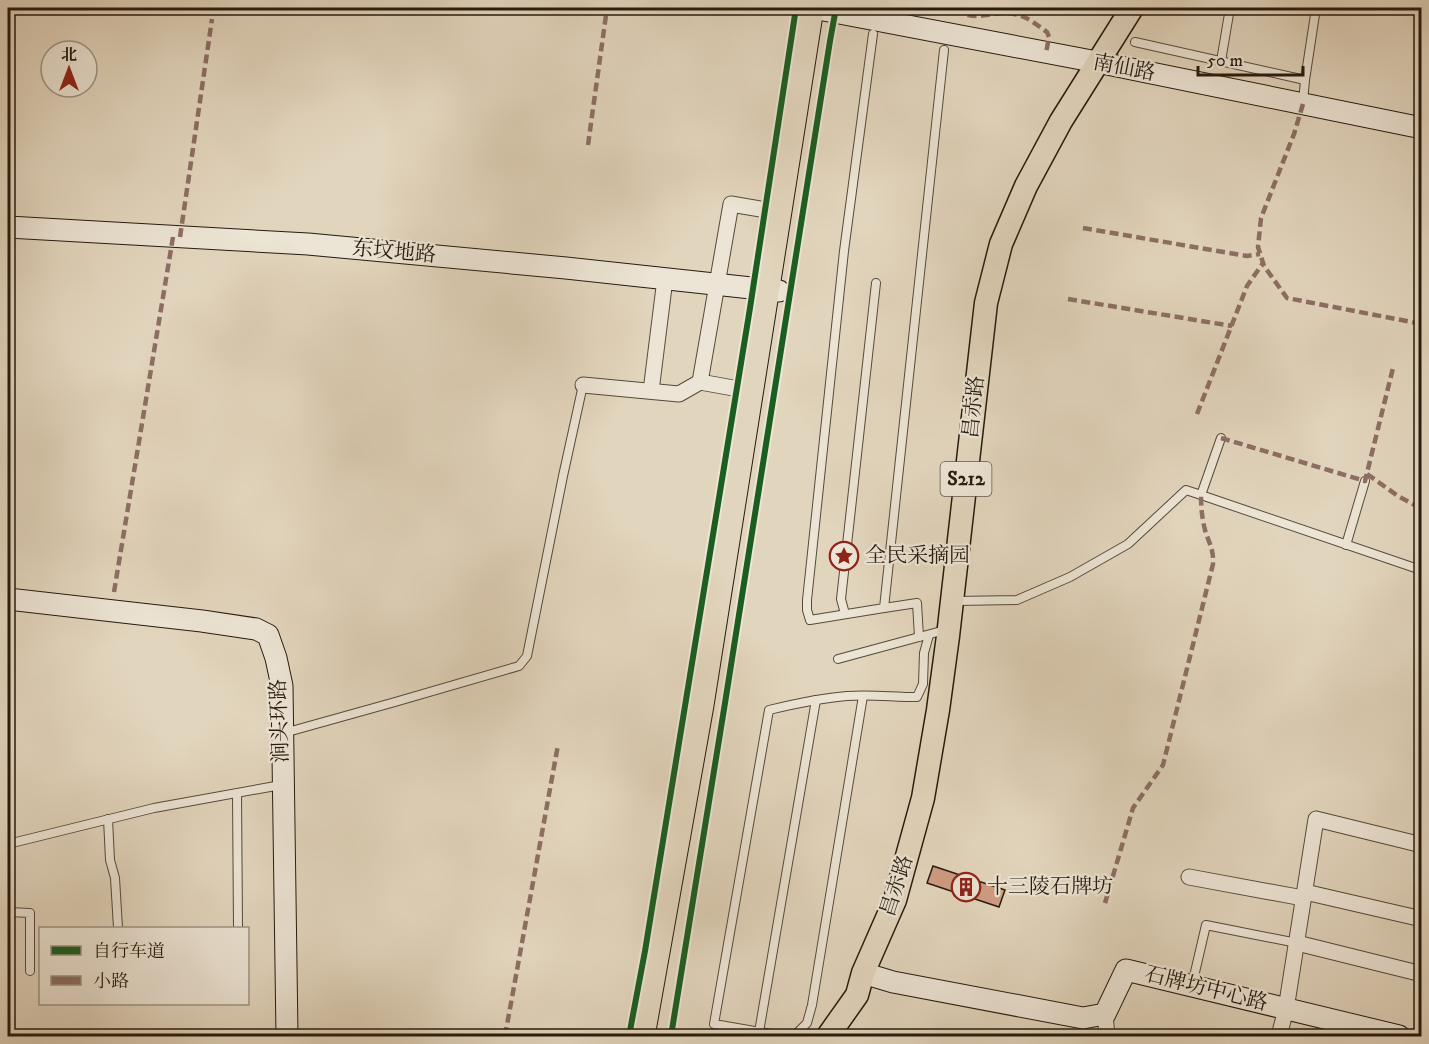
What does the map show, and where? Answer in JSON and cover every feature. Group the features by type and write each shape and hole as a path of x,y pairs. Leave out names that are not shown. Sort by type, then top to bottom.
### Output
{"highway":[{"path":"713,661 750,391 772,290 778,212 819,8"},
{"path":"658,1036 706,705 819,8"},
{"path":"641,1036 706,705"}],"main road":[{"name":"昌赤路","path":"828,1036 856,995 895,900 923,798 938,710 939,632 952,601 986,303 1001,244 1026,186 1061,121 1132,8"},
{"name":"昌赤路","path":"819,1036 849,990 863,974"}],"street":[{"name":"南仙路","path":"819,8 1422,128"},
{"path":"700,382 731,204 778,212"},
{"name":"东坟地路","path":"8,227 308,244 772,290"},
{"path":"651,392 665,279"},
{"path":"583,385 679,394 700,382 750,391"},
{"name":"涧头环路","path":"8,599 191,620 256,629 268,635 282,686 287,1036"},
{"path":"1279,1036 1286,1009 1316,819 1422,845"},
{"path":"1189,877 1304,895 1422,919"},
{"path":"1296,943 1422,974"},
{"name":"石牌坊中心路","path":"1105,1014 1126,970 1399,1036"},
{"path":"863,974 893,982 1083,1018 1105,1014 1107,1036"}],"lane":[{"path":"1221,61 1230,8"},
{"path":"1303,104 1317,8"},
{"path":"873,34 844,251 807,610 810,620 917,603 919,637"},
{"path":"1135,42 1305,80"},
{"path":"884,608 944,50"},
{"path":"845,614 842,599 876,284"},
{"path":"282,733 519,666 527,656 583,385"},
{"path":"1201,495 1221,438"},
{"path":"1346,545 1365,481"},
{"path":"952,601 1017,600 1070,577 1128,544 1186,490 1422,569"},
{"path":"838,659 939,632"},
{"path":"864,696 812,1005 807,1023 795,1035 784,1036 714,1024 769,710 847,696 864,696 917,697 923,684 924,653 939,632"},
{"path":"759,1032 816,700"},
{"path":"8,844 154,808 283,785"},
{"path":"237,793 238,927"},
{"path":"108,819 118,927"},
{"path":"8,912 30,913 30,971"},
{"path":"1191,986 1206,925 1296,943"}],"building":[{"name":"十三陵石牌坊","path":"933,866 1005,890 999,907 927,883"}],"marked path":[{"path":"588,145 607,8"},
{"path":"956,8 970,15 1006,13 1028,19 1047,32 1049,37 1046,53"},
{"path":"180,237 212,19"},
{"path":"1303,104 1294,134 1261,218 1258,247 1264,266 1287,298 1422,324"},
{"path":"1083,228 1247,256 1260,254"},
{"path":"114,592 173,237"},
{"path":"1197,414 1247,286 1263,263"},
{"path":"1068,299 1232,326"},
{"path":"1221,438 1365,481 1393,368"},
{"path":"1367,474 1398,496 1422,509"},
{"path":"1105,903 1133,808 1163,765 1213,564 1212,551 1203,521 1201,495"},
{"path":"505,1036 558,745"}],"cycle path":[{"path":"629,1036 645,951 750,308 796,8"},
{"path":"671,1036 836,8"}],"place":[{"name":"全民采摘园","path":"844,556"},
{"name":"十三陵石牌坊","path":"966,887"}]}
